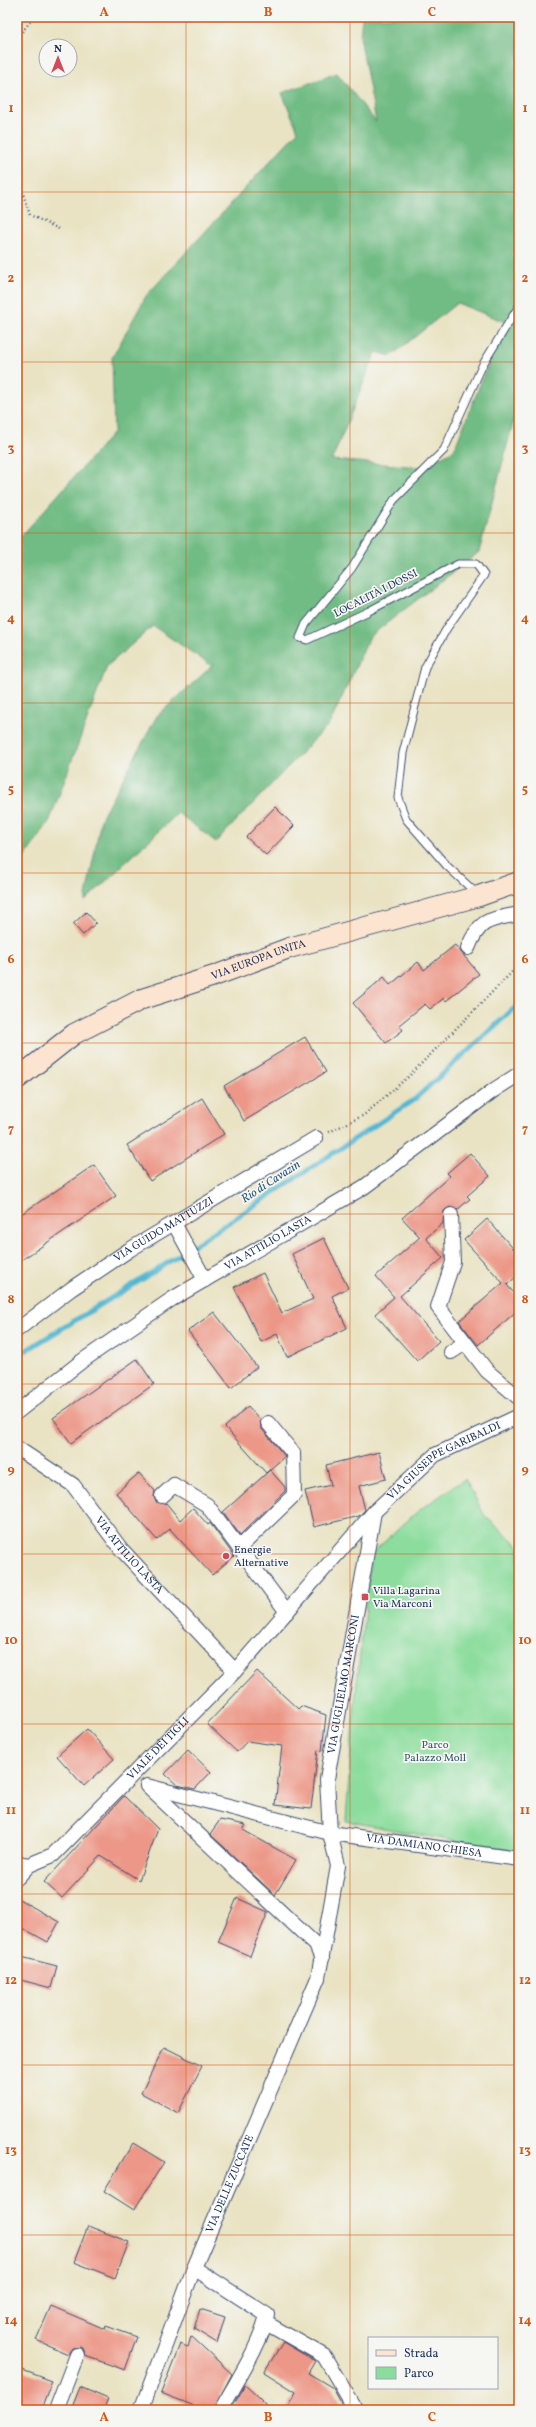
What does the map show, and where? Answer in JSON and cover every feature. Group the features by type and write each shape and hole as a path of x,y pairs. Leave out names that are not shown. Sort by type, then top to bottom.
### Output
{"main road":[{"name":"VIA EUROPA UNITA","path":"17,1080 74,1034 142,999 214,976 289,948 478,896 519,882"}],"street":[{"path":"468,948 475,930 491,919 519,914"},
{"name":"VIA ATTILIO LASTA","path":"17,1412 88,1356 172,1299 364,1187 494,1090 519,1074"},
{"name":"VIA GUIDO MATTUZZI","path":"17,1330 71,1289 129,1250 175,1225 316,1138"},
{"path":"451,1214 453,1262 438,1307 487,1371 519,1398"},
{"path":"175,1225 205,1280"},
{"path":"451,1352 465,1343"},
{"name":"VIA GIUSEPPE GARIBALDI","path":"374,1512 436,1455 519,1416"},
{"path":"240,1548 294,1495 293,1453 268,1423"},
{"name":"VIA ATTILIO LASTA","path":"17,1448 73,1486 121,1549 235,1671"},
{"path":"162,1496 174,1486 207,1505 288,1612"},
{"name":"VIALE DEI TIGLI","path":"23,1864 53,1855 134,1774 235,1671 374,1512"},
{"name":"VIA GUGLIELMO MARCONI","path":"322,1959 338,1866 330,1833 327,1779 374,1512"},
{"path":"134,1774 316,1945 322,1959"},
{"path":"147,1786 330,1833"},
{"name":"VIA DAMIANO CHIESA","path":"330,1833 519,1858"},
{"path":"17,1878 23,1864"},
{"name":"VIA DELLE ZUCCATE","path":"141,2410 194,2268 318,1978 322,1959"},
{"path":"194,2268 267,2314 266,2323 221,2410"},
{"path":"266,2323 324,2356 356,2410"},
{"path":"56,2410 77,2355"}],"lane":[{"name":"LOCALITÀ I DOSSI","path":"478,896 448,866 406,819 398,798 403,752 425,667 448,628 484,575 476,564 458,564 369,611 314,637 307,640 300,638 306,624 352,568 394,500 444,450 483,364 519,306"}],"path":[{"path":"17,38 34,17"},
{"path":"17,176 30,215 60,229"},
{"path":"316,1138 369,1111 408,1077 519,965"}],"green space":[{"path":"362,17 519,17 519,247 511,254 519,262 519,400 479,552 370,636 330,723 216,842 178,813 85,901 101,819 157,716 212,666 153,626 107,666 49,822 17,868 17,541 114,432 112,358 146,296 298,131 282,93 337,73 376,122 360,37","holes":["457,303 505,322 454,450 421,467 332,460 376,352 391,356"]},
{"name":"Parco Palazzo Moll","path":"465,1479 485,1516 519,1546 519,1853 346,1821 353,1719 371,1554 418,1511"}],"building":[{"path":"275,807 294,826 266,855 246,837"},
{"path":"86,912 96,923 83,935 73,924"},
{"path":"455,945 479,974 446,1001 444,998 430,1009 425,1004 399,1025 403,1030 386,1043 353,1003 384,977 390,985 418,962 424,970"},
{"path":"305,1037 326,1072 244,1121 224,1086"},
{"path":"202,1098 224,1134 150,1181 127,1145"},
{"path":"470,1153 490,1176 467,1196 470,1199 457,1210 450,1207 444,1211 443,1223 426,1238 443,1258 400,1296 439,1341 417,1361 375,1314 394,1297 376,1276 420,1237 402,1218 450,1176 447,1173"},
{"path":"94,1165 116,1196 17,1263 17,1217"},
{"path":"487,1219 519,1255 519,1274 507,1285 519,1299 519,1309 478,1345 459,1321 503,1283 464,1240"},
{"path":"324,1238 348,1288 332,1296 347,1328 287,1357 277,1334 261,1342 234,1287 263,1273 282,1313 313,1299 292,1254"},
{"path":"214,1312 257,1367 231,1388 188,1331"},
{"path":"137,1359 154,1384 71,1443 53,1418"},
{"path":"248,1406 260,1420 261,1428 285,1456 266,1473 225,1427"},
{"path":"379,1452 386,1479 359,1486 365,1510 359,1516 314,1527 305,1491 331,1485 326,1465"},
{"path":"270,1470 285,1487 285,1491 240,1535 223,1512"},
{"path":"139,1473 155,1491 154,1497 156,1502 166,1503 180,1520 193,1508 208,1525 210,1523 234,1556 212,1575 170,1529 157,1540 116,1493"},
{"path":"257,1671 298,1709 301,1706 326,1715 322,1751 318,1750 311,1809 275,1805 282,1746 247,1741 237,1752 207,1724"},
{"path":"87,1729 114,1759 84,1786 57,1756"},
{"path":"188,1750 211,1772 195,1789 177,1785 165,1774"},
{"path":"124,1796 158,1829 139,1880 101,1856 62,1898 44,1882"},
{"path":"220,1820 246,1825 243,1830 296,1860 275,1895 210,1834"},
{"path":"17,1898 59,1922 48,1942 17,1925"},
{"path":"237,1898 268,1912 250,1956 218,1942"},
{"path":"17,1956 57,1966 51,1988 17,1979"},
{"path":"164,2047 202,2066 178,2113 141,2093"},
{"path":"133,2143 164,2162 134,2210 104,2191"},
{"path":"88,2226 129,2242 115,2278 74,2262"},
{"path":"51,2306 105,2329 106,2326 137,2337 125,2370 85,2356 84,2350 80,2347 72,2348 68,2354 36,2340"},
{"path":"200,2309 225,2317 217,2343 194,2329"},
{"path":"191,2336 232,2374 213,2410 205,2410 161,2393 180,2344 188,2347"},
{"path":"283,2342 315,2361 308,2373 333,2388 345,2410 285,2410 296,2392 264,2372"},
{"path":"17,2368 52,2381 41,2410 17,2402"},
{"path":"245,2385 258,2397 271,2410 231,2410"},
{"path":"80,2387 108,2399 104,2410 71,2410"}],"waterway":[{"name":"Rio di Cavazin","path":"17,1356 149,1275 415,1099 519,1004"}],"place":[{"name":"Energie Alternative","path":"226,1556"},
{"name":"Villa Lagarina Via Marconi","path":"365,1597"}]}
